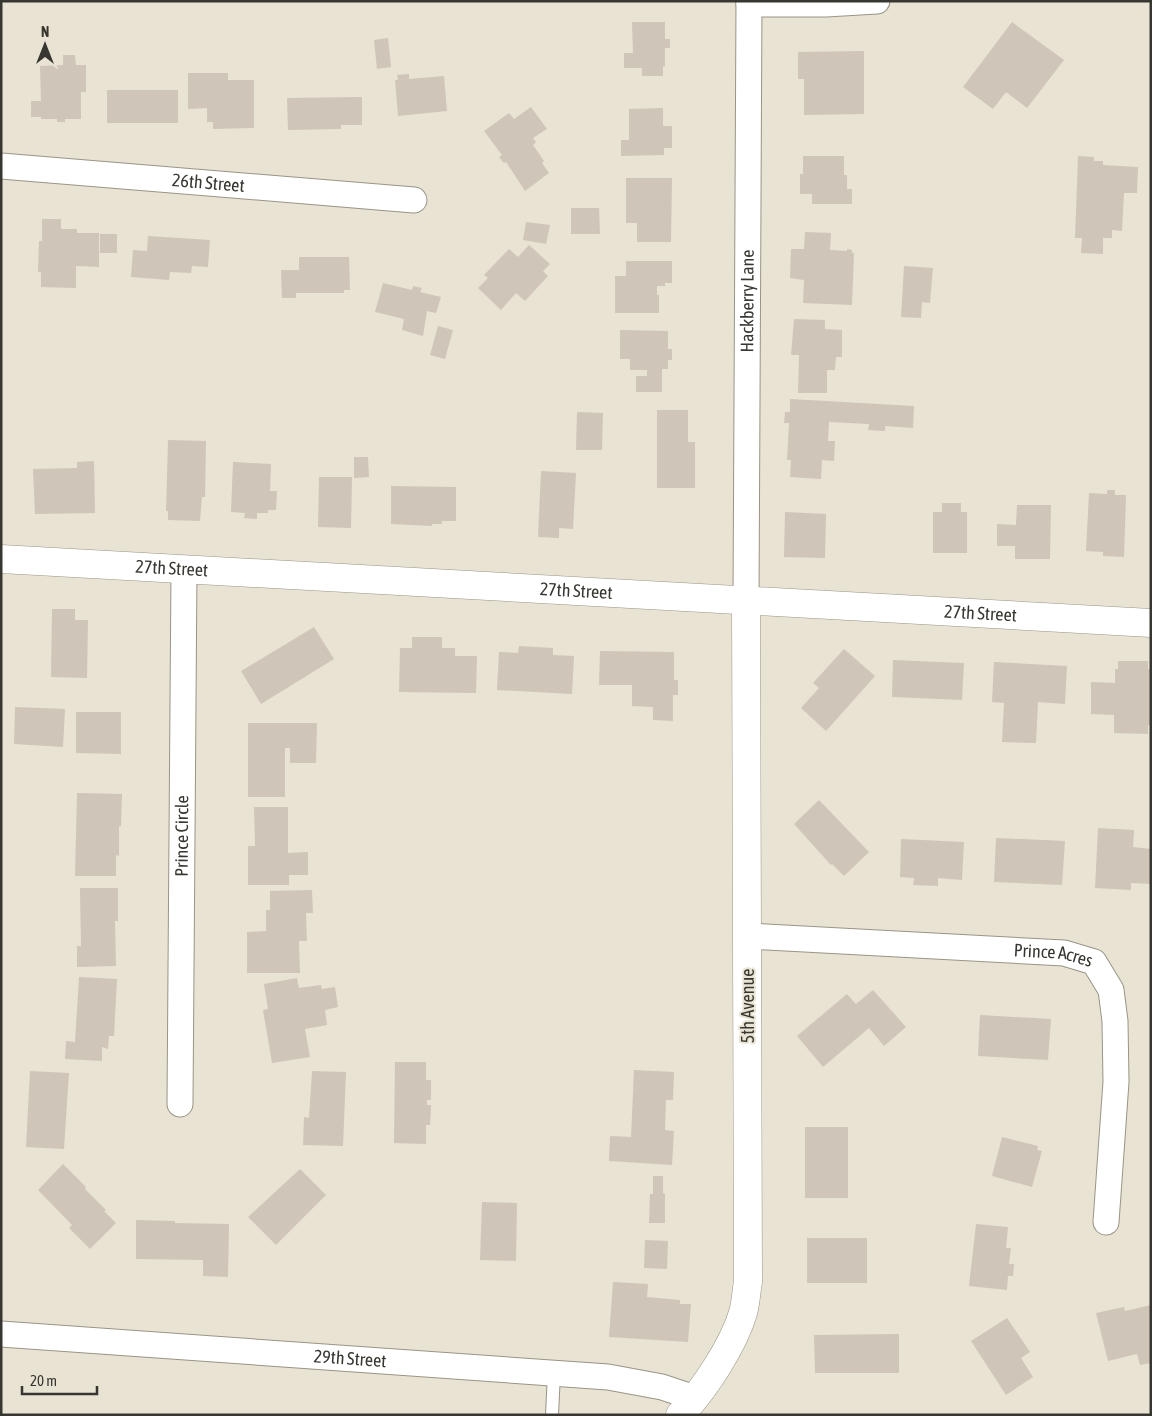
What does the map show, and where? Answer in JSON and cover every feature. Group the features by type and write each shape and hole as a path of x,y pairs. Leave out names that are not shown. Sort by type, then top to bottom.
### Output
{"street":[{"path":"749,3 826,4 877,1"},
{"name":"Hackberry Lane","path":"746,600 749,3"},
{"name":"26th Street","path":"1,166 414,200"},
{"name":"27th Street","path":"1,559 1151,623"},
{"name":"Prince Circle","path":"180,1104 184,569"},
{"name":"5th Avenue","path":"688,1406 729,1346 743,1312 748,1282 746,600"},
{"name":"Prince Acres","path":"748,936 1064,953 1094,962 1112,990 1115,1021 1116,1082 1106,1222"},
{"name":"29th Street","path":"1,1334 608,1377 662,1388 688,1406"}],"lane":[{"path":"552,1415 554,1374"}],"building":[{"path":"632,22 665,22 665,39 670,39 670,48 665,48 663,76 642,76 642,68 624,68 624,53 633,53"},
{"path":"1012,22 1064,60 1027,108 1006,92 993,109 963,87"},
{"path":"388,38 391,67 377,69 374,40"},
{"path":"864,51 864,114 804,115 804,79 798,79 798,52"},
{"path":"63,55 75,55 76,65 86,65 86,92 81,92 81,119 65,119 65,122 57,122 57,119 31,117 31,101 41,101 40,66 63,65"},
{"path":"188,73 228,73 228,80 254,80 254,128 213,129 213,122 207,122 207,108 188,109"},
{"path":"409,74 409,79 444,76 447,111 398,116 395,80 398,80 397,75"},
{"path":"107,90 178,90 178,123 107,123"},
{"path":"362,97 362,125 341,125 341,129 288,130 287,98"},
{"path":"531,107 547,129 533,138 536,142 533,145 544,161 542,163 549,173 525,191 506,162 504,163 499,157 502,155 484,131 509,113 514,119"},
{"path":"663,108 663,126 672,126 672,148 664,148 664,155 621,156 621,140 629,140 629,109"},
{"path":"803,156 844,156 844,175 847,175 847,189 852,189 852,204 812,204 812,194 800,194 800,174 803,174"},
{"path":"1078,156 1094,157 1094,161 1103,161 1103,165 1138,167 1137,193 1124,193 1122,231 1112,230 1112,238 1103,238 1103,254 1081,253 1082,238 1075,238"},
{"path":"626,178 672,178 671,242 637,242 637,223 626,223"},
{"path":"571,208 599,208 600,234 571,234"},
{"path":"42,219 61,219 61,229 77,229 77,233 99,233 99,267 76,266 76,288 41,287 41,272 38,272 39,241 42,241"},
{"path":"526,222 550,225 546,244 523,240"},
{"path":"805,232 831,233 830,250 847,251 847,249 852,250 852,253 854,253 852,305 803,303 804,280 790,278 791,249 804,249"},
{"path":"100,234 117,234 117,253 100,253"},
{"path":"148,236 210,240 208,267 192,266 191,273 170,272 169,280 131,277 133,250 147,251"},
{"path":"529,245 550,264 543,271 548,276 525,301 516,293 501,310 478,288 488,278 484,275 509,249 518,257"},
{"path":"299,257 349,257 350,290 344,290 344,293 296,293 296,298 282,298 281,270 299,270"},
{"path":"626,261 672,261 672,283 665,283 665,286 657,286 659,313 615,313 615,276 626,276"},
{"path":"904,266 933,268 930,303 922,302 921,318 901,317"},
{"path":"383,283 412,290 413,286 422,288 420,292 441,297 436,313 427,311 423,336 402,330 404,319 375,312"},
{"path":"794,319 825,320 825,329 842,330 842,357 836,357 835,370 827,370 827,393 798,393 799,355 791,355"},
{"path":"438,326 453,330 445,359 430,355"},
{"path":"620,330 668,331 668,349 672,349 672,360 668,360 668,369 662,369 662,392 636,392 636,376 647,376 647,370 630,370 630,359 620,359"},
{"path":"790,399 914,406 913,428 885,426 885,431 868,430 869,424 829,422 828,441 835,441 834,461 822,460 821,479 790,477 791,460 787,460 789,423 784,423 785,412 790,412"},
{"path":"657,410 688,410 688,442 695,442 695,488 657,488"},
{"path":"577,412 603,413 602,450 576,450"},
{"path":"168,440 206,441 205,497 202,497 200,521 168,520 168,511 166,511"},
{"path":"354,457 368,457 369,477 354,478"},
{"path":"94,461 95,513 35,514 33,469 77,468 77,462"},
{"path":"233,462 271,464 270,491 277,491 276,510 268,510 268,513 257,513 257,519 244,518 245,513 231,512"},
{"path":"541,471 576,473 573,529 559,528 559,538 538,537"},
{"path":"319,477 352,477 351,528 318,527"},
{"path":"391,486 456,487 456,521 442,521 442,524 432,524 432,526 391,524"},
{"path":"1107,490 1115,490 1115,495 1126,495 1124,557 1103,556 1103,552 1086,551 1089,493 1107,494"},
{"path":"942,503 961,503 961,512 967,512 967,553 933,553 933,512 942,512"},
{"path":"1017,505 1051,505 1050,559 1015,559 1015,546 997,546 997,524 1016,525"},
{"path":"785,512 826,514 825,558 784,557"},
{"path":"52,609 75,609 75,620 88,620 87,678 51,677"},
{"path":"314,627 334,659 261,704 241,671"},
{"path":"412,637 442,637 442,648 455,648 455,656 477,656 476,693 399,692 400,648 412,648"},
{"path":"519,646 553,648 553,655 574,656 572,694 497,690 499,652 518,653"},
{"path":"844,649 875,676 826,731 801,708 819,688 813,683"},
{"path":"600,651 674,652 674,680 678,680 678,695 673,695 673,721 653,720 653,707 632,706 632,685 599,685"},
{"path":"893,660 964,663 962,700 892,697"},
{"path":"1118,661 1148,661 1148,669 1150,669 1150,725 1148,725 1148,734 1114,733 1114,715 1091,714 1091,682 1115,683 1115,669 1118,669"},
{"path":"994,662 1067,666 1065,704 1038,702 1036,743 1002,742 1004,703 992,702"},
{"path":"15,707 65,709 63,747 14,744"},
{"path":"76,712 121,712 121,754 76,753"},
{"path":"248,723 317,723 316,763 290,763 290,748 285,748 285,797 248,797"},
{"path":"77,793 122,794 119,856 116,855 116,876 75,876"},
{"path":"819,800 869,852 844,876 831,865 794,824"},
{"path":"254,807 288,807 288,853 308,852 308,875 289,875 289,885 248,885 248,846 255,846"},
{"path":"1098,828 1134,830 1133,847 1151,849 1151,884 1131,883 1131,890 1095,888"},
{"path":"996,838 1065,841 1062,885 994,882"},
{"path":"901,839 964,842 962,880 938,878 938,886 913,885 914,878 900,877"},
{"path":"80,888 118,888 118,921 115,921 116,966 77,967 77,946 81,946"},
{"path":"312,890 313,913 306,913 307,941 299,941 300,973 247,973 247,932 266,931 266,910 270,910 270,891"},
{"path":"79,977 117,979 114,1036 109,1036 108,1049 102,1047 102,1061 65,1059 66,1041 75,1042"},
{"path":"297,978 299,988 321,985 322,989 335,987 338,1007 325,1010 327,1025 305,1029 310,1057 272,1063 263,1010 268,1009 264,984"},
{"path":"873,990 906,1027 884,1046 869,1028 823,1067 797,1036 847,994 856,1004"},
{"path":"980,1015 1051,1019 1048,1060 978,1056"},
{"path":"395,1062 426,1062 426,1080 431,1080 431,1100 427,1100 427,1105 431,1105 430,1125 426,1125 426,1144 394,1143"},
{"path":"634,1070 674,1072 673,1100 666,1100 665,1130 674,1131 672,1165 609,1161 610,1136 631,1137"},
{"path":"30,1071 69,1073 64,1149 26,1147"},
{"path":"312,1071 346,1072 343,1146 303,1145 304,1117 309,1118"},
{"path":"805,1127 848,1127 848,1198 805,1198"},
{"path":"1002,1137 1038,1146 1037,1150 1042,1151 1032,1187 992,1176"},
{"path":"63,1164 86,1187 85,1189 116,1223 90,1249 69,1228 72,1225 38,1190"},
{"path":"300,1169 326,1195 276,1245 248,1217"},
{"path":"653,1176 663,1176 665,1223 649,1223 650,1194 653,1194"},
{"path":"482,1202 517,1203 516,1261 480,1260"},
{"path":"136,1220 229,1224 228,1277 203,1276 203,1260 136,1259"},
{"path":"976,1224 1008,1227 1006,1248 1011,1248 1009,1264 1014,1264 1013,1276 1008,1276 1007,1290 969,1286"},
{"path":"807,1238 867,1238 867,1283 807,1283"},
{"path":"645,1240 668,1241 667,1269 644,1268"},
{"path":"613,1282 648,1284 647,1297 680,1300 680,1304 691,1304 688,1342 609,1337"},
{"path":"1151,1305 1151,1363 1140,1365 1137,1354 1108,1361 1096,1313 1124,1307 1125,1311"},
{"path":"1007,1318 1030,1352 1021,1358 1033,1377 1006,1395 971,1341"},
{"path":"899,1334 899,1373 815,1373 814,1335"}]}
